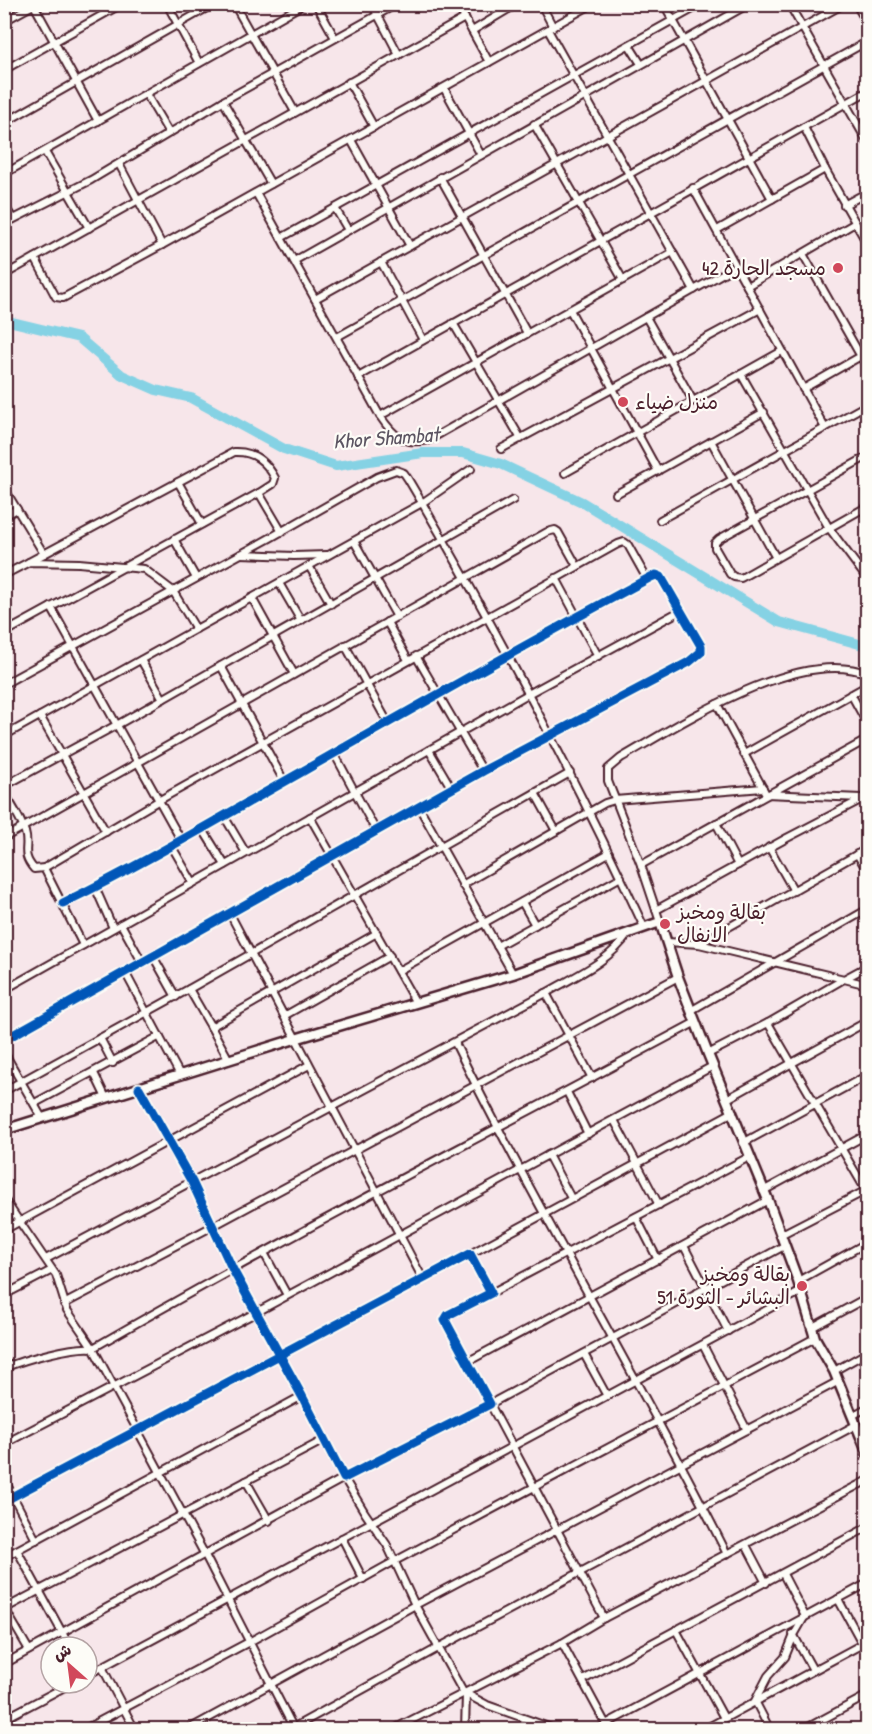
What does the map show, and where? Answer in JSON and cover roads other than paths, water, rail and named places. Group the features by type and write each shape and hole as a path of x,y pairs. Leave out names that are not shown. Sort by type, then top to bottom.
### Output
{"street":[{"path":"4,70 122,4"},
{"path":"167,4 199,63"},
{"path":"4,123 214,4"},
{"path":"234,4 295,112"},
{"path":"4,174 304,4"},
{"path":"316,4 335,38"},
{"path":"372,4 399,55"},
{"path":"4,224 118,164 223,101 397,4"},
{"path":"457,4 489,62"},
{"path":"472,31 518,4"},
{"path":"541,4 585,96 694,290"},
{"path":"35,258 59,299 162,245 593,4"},
{"path":"664,4 772,199"},
{"path":"281,238 702,4"},
{"path":"294,261 749,4"},
{"path":"789,4 867,141"},
{"path":"315,299 844,4"},
{"path":"856,4 867,25"},
{"path":"4,21 34,5 98,121"},
{"path":"4,275 465,18"},
{"path":"337,337 867,41"},
{"path":"629,45 640,64"},
{"path":"349,82 374,127"},
{"path":"444,88 481,155"},
{"path":"358,377 867,91"},
{"path":"146,94 169,133"},
{"path":"223,101 244,141 271,184"},
{"path":"534,124 623,280"},
{"path":"804,127 867,245"},
{"path":"351,140 410,246"},
{"path":"45,152 89,228"},
{"path":"118,164 162,245"},
{"path":"717,230 825,169"},
{"path":"440,177 527,333"},
{"path":"693,188 825,428"},
{"path":"844,205 867,192"},
{"path":"256,193 380,416 396,436 415,442 429,440 736,266"},
{"path":"4,205 13,219"},
{"path":"335,208 348,230"},
{"path":"747,286 855,224"},
{"path":"380,416 673,252"},
{"path":"803,254 867,369"},
{"path":"381,262 423,340"},
{"path":"501,449 760,309"},
{"path":"570,310 658,471"},
{"path":"646,317 693,401"},
{"path":"453,323 521,439"},
{"path":"565,473 782,351"},
{"path":"803,389 867,352"},
{"path":"741,374 829,528 867,580"},
{"path":"660,520 867,404"},
{"path":"616,494 764,412"},
{"path":"711,441 776,558"},
{"path":"4,575 224,456 243,452 255,455 262,460 275,478 273,484 259,493 4,633"},
{"path":"867,456 719,539 715,543 715,548 730,574 737,578 867,506"},
{"path":"4,736 422,503 471,469"},
{"path":"4,684 387,472 396,470 404,473 465,578 550,735 590,812 644,927"},
{"path":"178,482 202,524"},
{"path":"4,488 44,554"},
{"path":"259,493 282,532"},
{"path":"4,786 513,501"},
{"path":"4,516 17,509"},
{"path":"4,838 551,530 558,532 577,566"},
{"path":"174,539 196,578"},
{"path":"354,541 397,616"},
{"path":"4,792 23,826 26,839 25,851 29,862 34,869 45,868 158,801 408,660 624,542 628,544 647,579"},
{"path":"240,554 294,556 330,554"},
{"path":"29,562 144,568 173,591 196,629"},
{"path":"309,566 331,604"},
{"path":"4,1040 483,771 696,658 701,652 701,646 660,577 656,575 507,655 224,816 63,903"},
{"path":"556,578 598,656"},
{"path":"279,583 301,621"},
{"path":"252,598 294,674"},
{"path":"51,607 181,840"},
{"path":"4,990 528,694 680,611"},
{"path":"387,622 408,660"},
{"path":"345,645 388,723"},
{"path":"416,656 483,771"},
{"path":"141,660 163,699"},
{"path":"221,666 284,782"},
{"path":"867,674 838,668 805,670 765,683 717,704 614,763 608,769 607,776 641,865 678,976 798,1281 815,1338 834,1371 867,1454"},
{"path":"744,754 867,685"},
{"path":"850,694 867,725"},
{"path":"717,704 766,794"},
{"path":"40,716 106,832"},
{"path":"641,865 867,740"},
{"path":"429,750 452,789"},
{"path":"334,753 376,831"},
{"path":"4,1091 189,990 570,773"},
{"path":"462,885 605,803 615,800 763,788"},
{"path":"535,793 556,831"},
{"path":"766,794 866,798"},
{"path":"656,909 866,798"},
{"path":"419,807 513,974"},
{"path":"224,816 246,853"},
{"path":"309,817 416,1003"},
{"path":"716,823 738,865"},
{"path":"202,828 225,865"},
{"path":"171,845 193,883"},
{"path":"770,847 794,891"},
{"path":"699,944 867,848"},
{"path":"398,971 609,853"},
{"path":"857,854 867,872"},
{"path":"45,868 83,945"},
{"path":"497,946 621,877"},
{"path":"95,887 113,928"},
{"path":"522,902 535,925"},
{"path":"692,1010 867,909"},
{"path":"229,912 423,1279"},
{"path":"4,1130 513,974 660,922"},
{"path":"121,924 142,962"},
{"path":"211,1027 377,933"},
{"path":"46,1259 546,993 606,958 629,933"},
{"path":"667,942 699,944 867,985"},
{"path":"153,956 176,997"},
{"path":"284,1016 390,956"},
{"path":"708,1054 768,1023 867,966"},
{"path":"125,972 180,1075"},
{"path":"64,1304 570,1036 678,976"},
{"path":"189,990 229,1060"},
{"path":"546,993 592,1078"},
{"path":"727,1099 867,1021"},
{"path":"4,1368 44,1355 81,1347 93,1348 264,1252 696,1022"},
{"path":"768,1023 867,1191 780,1235"},
{"path":"34,1103 160,1036"},
{"path":"100,1038 113,1062"},
{"path":"455,1043 611,1338 659,1421 727,1554"},
{"path":"4,1052 42,1118"},
{"path":"4,1230 309,1065"},
{"path":"4,1444 257,1312 713,1066"},
{"path":"94,1073 106,1098"},
{"path":"743,1143 867,1076"},
{"path":"139,1088 192,1182 233,1270 344,1478 395,1561 415,1605 464,1693 465,1730"},
{"path":"567,1092 588,1134"},
{"path":"4,1502 733,1112"},
{"path":"614,1120 659,1204"},
{"path":"467,1362 684,1246 867,1134"},
{"path":"548,1155 571,1198"},
{"path":"604,1618 445,1320 448,1315 749,1157"},
{"path":"4,1199 46,1259 58,1281 64,1304 93,1348 205,1555 272,1684 292,1729 438,1648 856,1425"},
{"path":"636,1217 658,1260"},
{"path":"798,1281 867,1242"},
{"path":"684,1246 728,1331"},
{"path":"4,1664 344,1478 490,1404 784,1246"},
{"path":"264,1252 287,1295"},
{"path":"470,1254 491,1293"},
{"path":"4,1295 52,1270"},
{"path":"99,1669 800,1292"},
{"path":"812,1328 867,1297"},
{"path":"83,1730 815,1338"},
{"path":"703,1345 747,1430"},
{"path":"834,1371 867,1352"},
{"path":"584,1354 607,1396"},
{"path":"187,1730 415,1605 557,1532 837,1382"},
{"path":"4,1557 302,1396"},
{"path":"852,1416 867,1407"},
{"path":"29,1650 5,1609 324,1440"},
{"path":"4,1479 36,1540"},
{"path":"392,1730 562,1643 604,1618 867,1480"},
{"path":"246,1481 269,1521"},
{"path":"583,1680 867,1527"},
{"path":"342,1538 363,1579"},
{"path":"746,1545 766,1583"},
{"path":"18,1550 62,1633"},
{"path":"783,1574 805,1616"},
{"path":"562,1643 608,1727 699,1673 867,1583"},
{"path":"838,1599 865,1642 867,1654"},
{"path":"755,1701 768,1676 785,1657 805,1616"},
{"path":"789,1625 813,1670"},
{"path":"676,1630 724,1718"},
{"path":"703,1730 865,1642"},
{"path":"102,1667 135,1730"},
{"path":"464,1693 488,1705 557,1730"},
{"path":"5,1716 48,1695"},
{"path":"803,1730 867,1695"},
{"path":"755,1701 770,1730"}],"waterway":[{"name":"Khor Shambat","path":"4,320 79,338 122,375 156,390 191,398 284,449 336,466 423,453 463,453 501,464 582,502 779,622 868,645"}],"place":[{"name":"مسجد الحارة 42","path":"838,268"},
{"name":"منزل ضياء","path":"623,402"},
{"name":"بقالة ومخبز الانفال","path":"665,924"},
{"name":"بقالة ومخبز البشائر - الثورة 51","path":"802,1286"}]}
